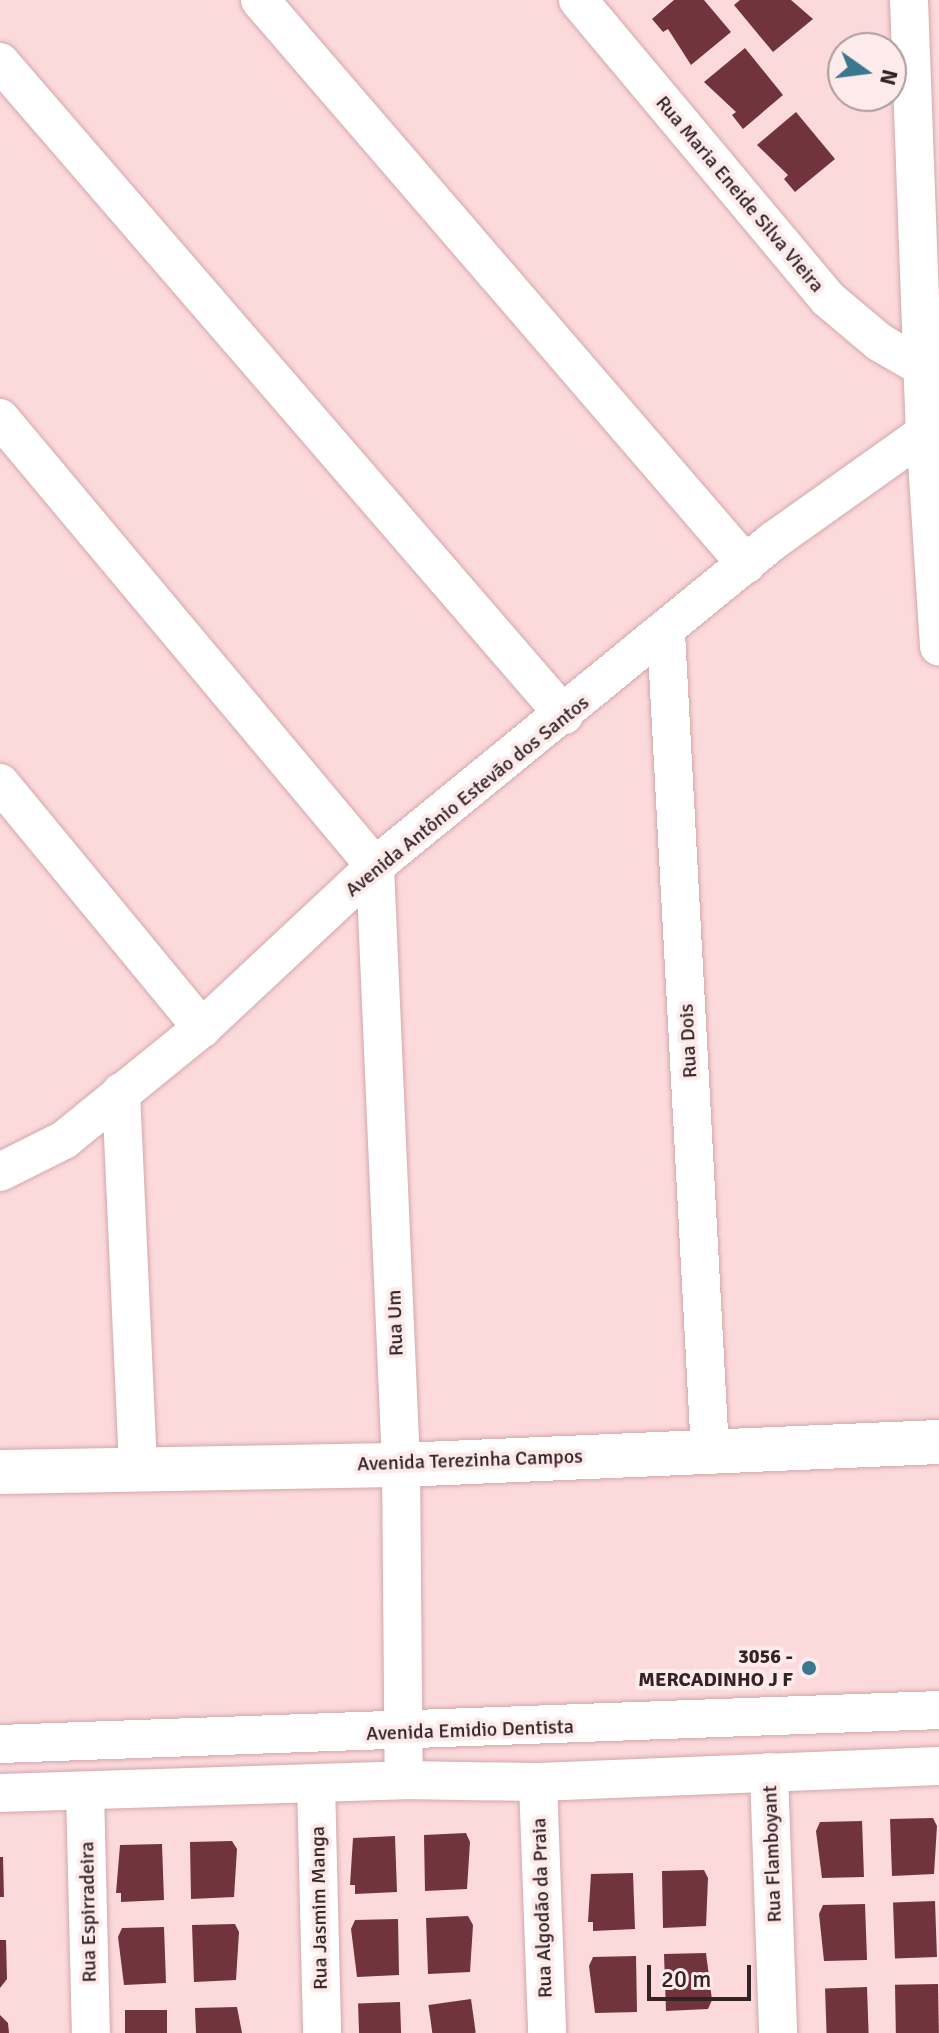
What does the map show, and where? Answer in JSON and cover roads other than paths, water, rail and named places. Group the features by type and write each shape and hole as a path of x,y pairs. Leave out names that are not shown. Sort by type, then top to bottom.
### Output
{"street":[{"path":"260,0 746,564"},
{"name":"Rua Maria Eneide Silva Vieira","path":"578,0 828,299 879,342 922,367"},
{"path":"909,0 922,367 932,426 939,647"},
{"path":"0,62 564,715"},
{"path":"0,418 375,866"},
{"name":"Avenida Antônio Estevão dos Santos","path":"0,1172 64,1140 202,1028 375,866 666,633 746,564 932,426"},
{"name":"Rua Dois","path":"666,633 710,1450"},
{"path":"0,783 202,1028"},
{"name":"Rua Um","path":"375,866 401,1465 404,1780"},
{"path":"121,1092 138,1467"},
{"name":"Avenida Terezinha Campos","path":"0,1472 138,1467 401,1465 939,1442"},
{"name":"Avenida Emidio Dentista","path":"0,1744 405,1732 939,1710"},
{"path":"0,1793 404,1780 538,1782 939,1766"},
{"name":"Rua Flamboyant","path":"769,1772 778,2033"},
{"name":"Rua Algodão da Praia","path":"538,1782 547,2033"},
{"name":"Rua Jasmim Manga","path":"316,1783 322,2033"},
{"name":"Rua Espirradeira","path":"85,1791 91,2033"}],"place":[{"name":"3056 - MERCADINHO J F","path":"809,1668"}]}
